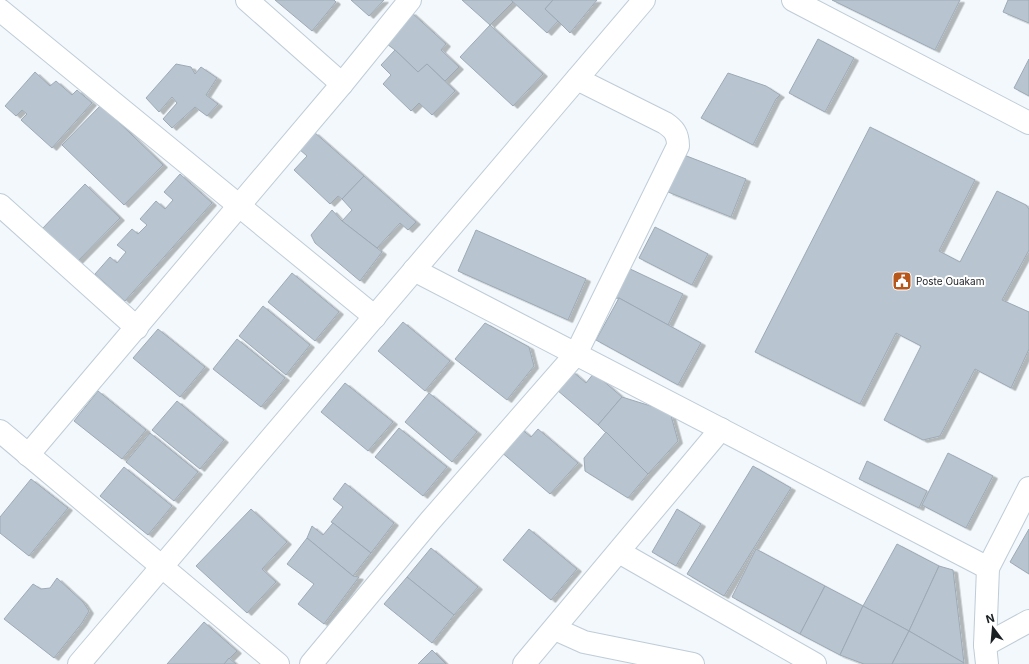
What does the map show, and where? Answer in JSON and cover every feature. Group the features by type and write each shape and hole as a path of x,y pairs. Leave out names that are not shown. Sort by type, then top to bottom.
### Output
{"street":[{"path":"247,0 342,84"},
{"path":"28,455 240,206 410,0"},
{"path":"80,664 644,0"},
{"path":"793,0 1029,123"},
{"path":"0,10 375,317"},
{"path":"311,664 430,521 576,354 678,146 678,137 673,128 578,79"},
{"path":"0,205 137,328"},
{"path":"414,270 988,568"},
{"path":"524,664 555,629 721,429"},
{"path":"0,431 278,664"},
{"path":"986,654 988,568 1029,488"},
{"path":"619,552 815,664"},
{"path":"986,654 1029,621"},
{"path":"555,629 584,642 693,664"}],"building":[{"path":"275,0 334,0 336,2 312,31"},
{"path":"351,0 384,0 369,16"},
{"path":"462,0 511,0 513,2 490,25"},
{"path":"511,0 553,0 545,9 558,21 547,33"},
{"path":"553,0 597,0 570,33 545,9"},
{"path":"832,0 960,0 935,50"},
{"path":"1008,0 1029,0 1029,23 1003,12"},
{"path":"411,12 446,44 441,50 459,67 445,81 427,64 418,72 395,50 383,41"},
{"path":"490,25 543,74 513,106 460,57"},
{"path":"818,39 854,58 825,112 789,93"},
{"path":"395,50 418,72 427,64 455,91 432,115 419,103 411,111 383,84 391,75 381,65"},
{"path":"1029,59 1029,96 1014,88"},
{"path":"176,64 191,67 195,74 201,67 217,78 206,95 218,104 207,116 195,107 172,128 163,119 177,103 172,97 159,112 146,98"},
{"path":"35,72 50,86 56,81 72,95 77,90 92,103 52,148 21,120 27,114 22,110 16,116 5,106"},
{"path":"728,73 766,86 780,95 776,99 753,145 701,118"},
{"path":"101,105 163,165 124,205 62,145"},
{"name":"Poste Ouakam","path":"870,127 975,180 939,251 960,262 997,191 1026,205 1029,209 1029,250 1002,300 1029,312 1029,349 1011,388 975,369 940,436 923,440 884,420 921,346 896,333 860,404 755,352"},
{"path":"314,132 364,176 342,199 338,196 330,204 294,170 307,156 299,149"},
{"path":"684,155 746,179 731,217 668,192"},
{"path":"180,174 212,203 125,301 95,274 110,257 117,263 126,252 117,245 132,229 138,234 147,225 140,219 156,201 165,209 173,200 164,192"},
{"path":"364,176 416,222 408,230 400,223 377,248 342,221 352,210 342,199"},
{"path":"85,184 120,218 76,263 41,230"},
{"path":"332,210 342,221 382,252 360,281 315,243 311,235"},
{"path":"655,227 708,254 692,285 639,258"},
{"path":"476,230 586,279 568,320 458,271"},
{"path":"628,268 683,294 668,325 619,298 613,299"},
{"path":"292,273 339,312 315,341 268,302"},
{"path":"619,298 701,343 678,385 596,340"},
{"path":"263,306 310,345 286,375 239,336"},
{"path":"403,322 450,361 425,391 378,351"},
{"path":"485,323 529,347 534,366 507,400 455,359"},
{"path":"158,329 205,367 180,397 133,358"},
{"path":"237,339 285,378 261,407 213,369"},
{"path":"572,371 586,383 594,373 622,397 598,425 557,390"},
{"path":"345,383 393,422 368,451 321,412"},
{"path":"98,391 146,430 122,459 74,421"},
{"path":"429,393 477,432 452,462 405,422"},
{"path":"622,397 670,412 678,441 648,474 598,425"},
{"path":"177,401 224,440 200,469 152,430"},
{"path":"399,428 447,467 423,496 375,457"},
{"path":"520,428 531,437 538,429 578,463 550,494 500,451"},
{"path":"606,432 648,474 628,498 585,471 584,458"},
{"path":"150,433 198,472 174,501 126,462"},
{"path":"948,453 993,476 966,528 922,505"},
{"path":"867,461 927,491 919,508 859,479"},
{"path":"753,466 791,488 724,596 687,574"},
{"path":"124,467 172,506 148,535 100,496"},
{"path":"31,479 68,508 29,556 0,533 0,517"},
{"path":"345,483 394,523 371,553 331,522 343,507 333,499"},
{"path":"251,509 287,542 262,569 276,582 247,613 196,566"},
{"path":"677,509 701,524 676,566 652,552"},
{"path":"333,523 371,553 353,576 307,538 312,526 323,535"},
{"path":"529,529 577,569 551,600 503,560"},
{"path":"1029,529 1029,574 1010,562"},
{"path":"307,538 353,576 359,577 324,624 298,604 314,584 287,564"},
{"path":"897,544 939,566 909,631 863,606"},
{"path":"431,548 478,587 454,615 407,577"},
{"path":"756,549 825,586 800,634 732,597"},
{"path":"939,566 953,570 964,663 909,631"},
{"path":"407,577 454,615 432,643 384,604"},
{"path":"57,578 83,602 89,611 82,623 54,658 4,619 33,584 41,589 50,588"},
{"path":"825,586 863,606 840,655 800,634"},
{"path":"863,606 909,631 892,664 864,664 840,655"},
{"path":"204,622 237,651 224,664 167,664"},
{"path":"909,631 964,663 964,664 892,664"},
{"path":"432,650 446,664 418,664"},
{"path":"229,658 236,664 224,664"}],"place":[{"name":"Poste Ouakam","path":"902,281"}]}
